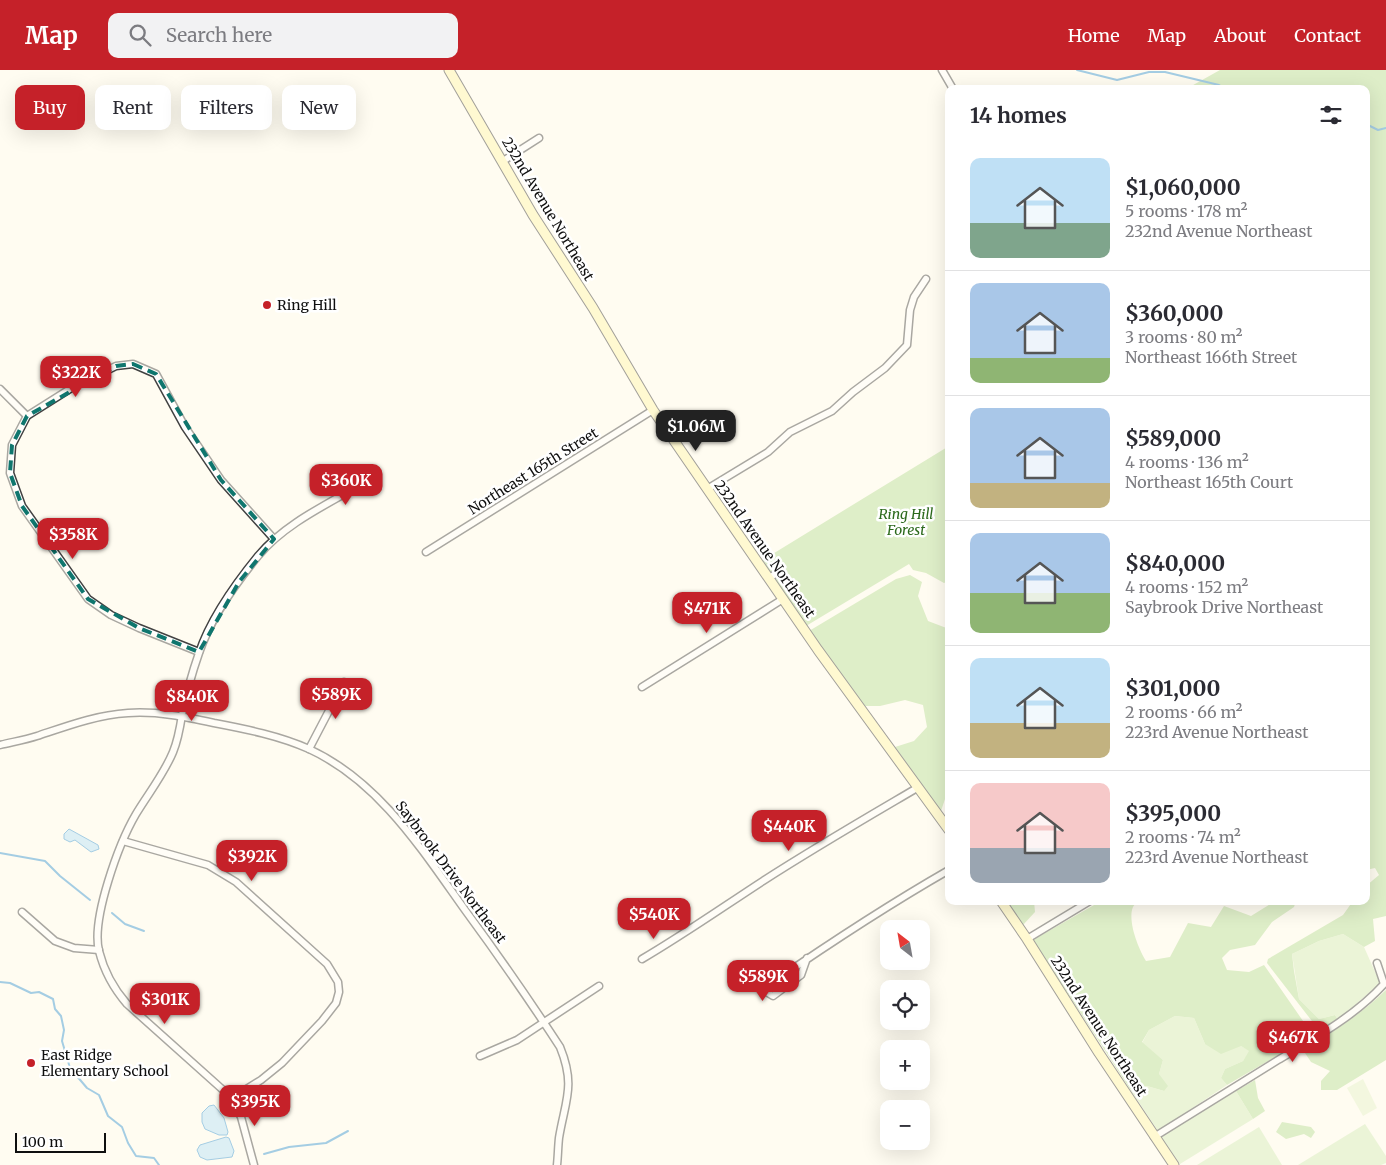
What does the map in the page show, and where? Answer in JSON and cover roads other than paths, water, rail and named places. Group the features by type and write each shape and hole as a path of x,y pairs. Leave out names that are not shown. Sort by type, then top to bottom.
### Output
{"street":[{"name":"232nd Avenue Northeast","path":"449,70 533,215 593,308 653,410 783,599 945,825"},
{"path":"942,70 951,85"},
{"path":"503,161 538,138"},
{"path":"707,489 768,452 797,428 832,411 890,363 907,345 910,310 914,297 926,279"},
{"path":"199,652 111,615 88,599 22,506 10,474 12,445 27,416 73,387 116,366 133,364 156,374 186,427 220,480 274,539"},
{"path":"0,390 27,416"},
{"name":"Northeast 165th Street","path":"426,552 653,410"},
{"path":"254,1165 241,1117 232,1098 127,1004 116,990 106,972 99,950 98,929 101,910 123,841 178,740 199,652 215,619 258,556 274,539 301,520 366,481"},
{"path":"769,578 777,573"},
{"path":"642,687 783,599"},
{"path":"309,749 344,682"},
{"name":"Saybrook Drive Northeast","path":"0,745 107,715 152,712 264,734 309,749 343,769 374,794 405,828 477,926 560,1048 566,1062 569,1086 557,1165"},
{"path":"642,959 676,939 780,870 917,788"},
{"path":"123,841 208,865 236,882 327,964 338,982 339,992 336,1003 322,1021 282,1063 261,1080 232,1098"},
{"path":"808,958 801,975 772,996 768,993 767,987 808,958 913,890 945,872"},
{"name":"232nd Avenue Northeast","path":"1004,905 1073,1014 1174,1165"},
{"path":"1026,939 1083,905"},
{"path":"22,912 55,941 74,948 99,950"},
{"path":"1154,1137 1348,1016 1384,984 1377,962"},
{"path":"480,1056 518,1040 599,986"}],"water":[{"path":"69,829 98,845 99,849 91,852 75,840 70,842 64,839 64,834"},
{"path":"214,1105 224,1118 228,1132 227,1135 219,1135 205,1129 202,1122 202,1113 209,1106"},
{"path":"226,1137 229,1138 234,1151 232,1157 207,1160 200,1157 197,1150 200,1145"}],"waterway":[{"path":"1077,70 1117,80 1149,72 1165,72 1219,85"},
{"path":"1370,126 1378,130 1386,128"},
{"path":"0,853 45,861 60,876 90,900"},
{"path":"112,913 125,924 144,931"},
{"path":"0,982 10,983 31,993 39,992 53,999 55,1009 61,1016 64,1030 62,1041 70,1068 87,1088 99,1095 108,1116 122,1127 128,1143 136,1156 154,1158 159,1165"},
{"path":"264,1154 289,1147 326,1143 348,1131"}],"place":[{"name":"Ring Hill","path":"267,305"},
{"name":"East Ridge Elementary School","path":"31,1063"}],"park label":[{"name":"Ring Hill Forest","path":"906,522"}]}
